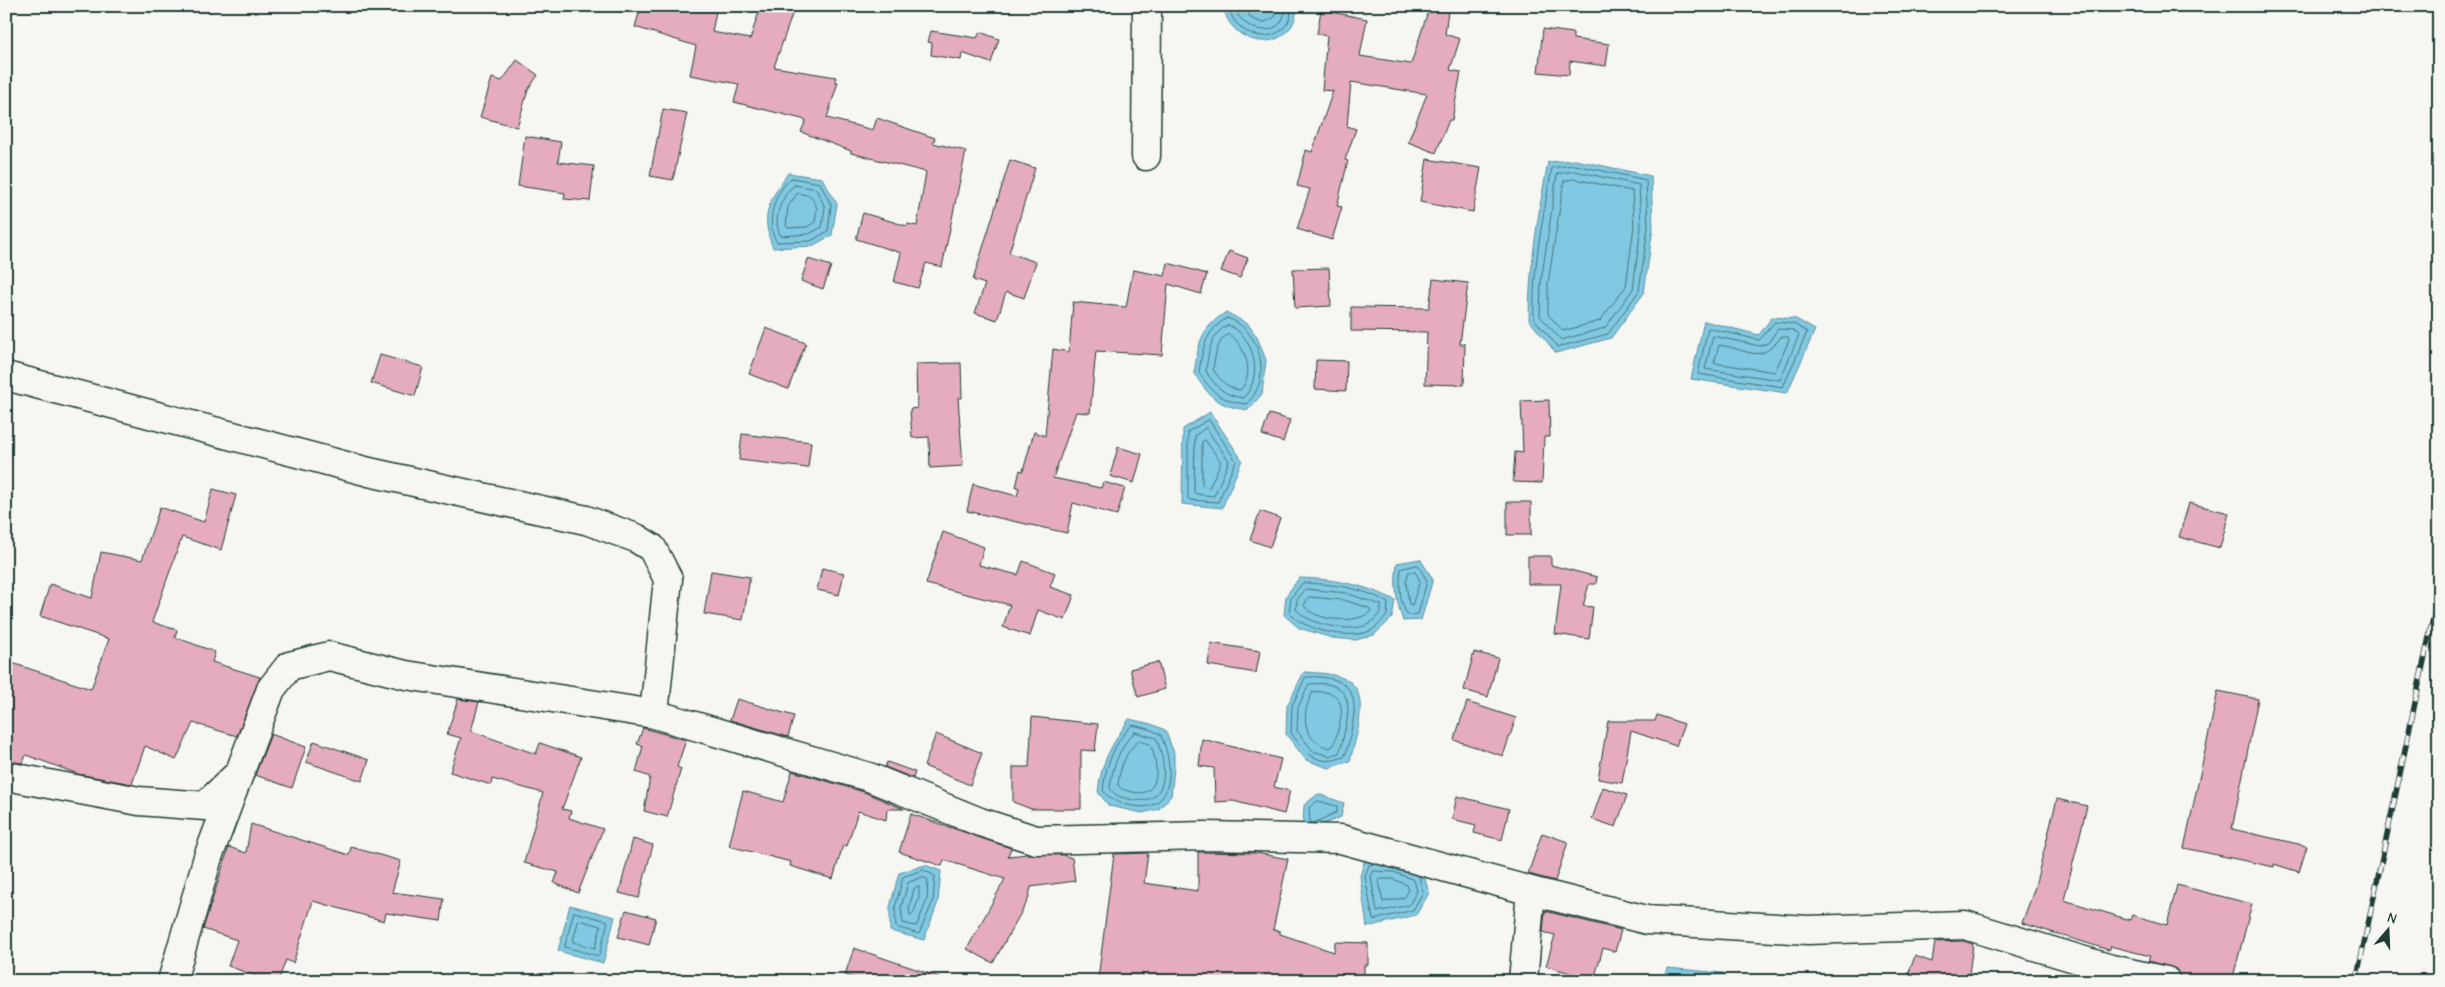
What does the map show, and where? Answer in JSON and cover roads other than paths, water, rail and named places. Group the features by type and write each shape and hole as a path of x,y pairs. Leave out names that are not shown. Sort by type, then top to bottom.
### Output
{"street":[{"path":"1146,156 1147,6"},
{"path":"6,376 369,472 586,520 636,538 652,548 668,579 654,714"},
{"path":"172,981 208,857 271,689 289,666 329,656 406,675 654,714 869,777 980,822 1036,840 1206,836 1341,839 1531,891 1647,920 1808,930 1965,925 2110,968 2166,981"},
{"path":"6,776 139,800 205,806 240,773"},
{"path":"1523,981 1531,891"}],"water":[{"path":"1224,6 1298,6 1293,23 1282,36 1272,40 1261,41 1250,39 1240,34 1232,26"},
{"path":"1575,160 1651,176 1653,227 1644,293 1611,338 1556,353 1529,320 1532,261 1548,162"},
{"path":"788,173 822,178 837,204 832,235 812,246 773,248 769,236 767,226 768,208"},
{"path":"1226,312 1248,324 1257,337 1266,360 1262,394 1248,410 1229,406 1210,395 1194,373 1199,345 1205,331"},
{"path":"1772,317 1796,319 1815,330 1787,393 1691,379 1704,321 1759,335"},
{"path":"1210,412 1242,460 1222,508 1182,504 1183,429"},
{"path":"1420,559 1433,579 1421,620 1403,621 1396,592 1397,563"},
{"path":"1299,578 1348,583 1395,600 1392,618 1374,635 1356,640 1332,638 1299,628 1284,615 1286,596"},
{"path":"1304,672 1325,674 1345,679 1353,685 1358,694 1360,716 1350,761 1329,768 1306,760 1286,734 1287,706"},
{"path":"1129,719 1151,724 1165,730 1174,753 1171,796 1159,809 1142,813 1109,806 1098,792 1099,781 1108,754"},
{"path":"1318,794 1344,803 1341,817 1314,828 1303,825 1304,805"},
{"path":"1365,859 1423,872 1429,893 1416,915 1367,927 1360,876"},
{"path":"925,865 941,871 938,902 924,940 890,931 890,907 899,873"},
{"path":"570,905 615,917 603,963 558,951"},
{"path":"1667,968 1723,973 1727,981 1663,981"}],"railway":[{"path":"2356,981 2439,590"}]}
